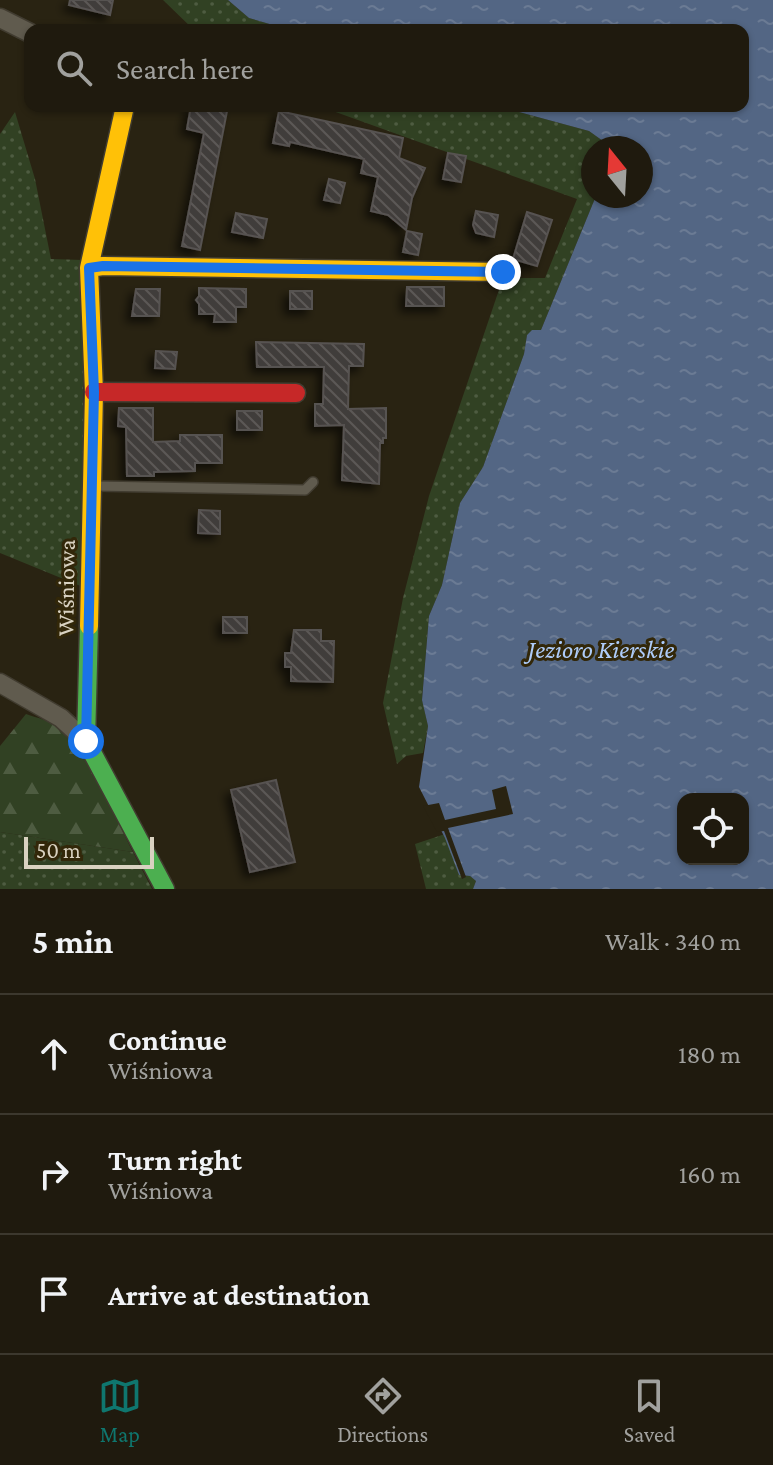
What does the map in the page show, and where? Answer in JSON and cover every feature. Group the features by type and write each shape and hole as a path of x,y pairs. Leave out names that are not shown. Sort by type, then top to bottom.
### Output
{"street":[{"path":"0,18 24,30"},
{"name":"Wiśniowa","path":"124,112 89,268 94,392 86,741 165,889"},
{"path":"89,268 503,272"},
{"path":"94,392 296,393"},
{"path":"0,683 61,718 86,741"}],"lane":[{"path":"92,486 305,490 313,482"}],"green space":[{"path":"163,0 228,0 249,18 270,24 188,24"},
{"path":"15,112 35,179 51,259 83,260 83,587 0,553 0,134"},
{"path":"336,112 519,112 589,131 596,136 581,136 581,208 591,208 541,330 527,335 524,354 483,467 460,503 442,585 429,616 422,699 428,726 423,753 406,756 397,764 383,703 403,598 429,496 503,278 545,278 577,199"},
{"path":"26,714 61,728 72,739 92,768 133,852 0,832 0,746"},
{"path":"0,832 133,852 152,889 0,889"},
{"path":"445,834 459,875 470,876 476,881 473,889 426,889 415,844"}],"water":[{"name":"Jezioro Kierskie","path":"228,0 773,0 773,889 473,889 476,881 470,876 459,875 445,838 419,787 428,726 422,700 429,616 442,585 460,503 483,467 524,354 527,335 532,330 541,330 591,208 653,208 653,136 596,136 589,131 519,112 749,112 749,24 270,24 249,18"}],"pier":[{"path":"506,786 513,814 448,828 466,877 462,879 444,831 437,832 423,806 439,803 445,820 496,809 492,790"}],"building":[{"path":"70,0 113,0 110,15 69,5"},
{"path":"190,112 227,112 200,250 182,246 204,133 187,129"},
{"path":"279,112 403,138 399,158 425,168 412,198 406,230 388,215 371,211 378,177 361,173 364,159 290,142 289,146 273,143"},
{"path":"448,153 466,156 461,182 443,179"},
{"path":"329,179 345,183 340,203 324,200"},
{"path":"476,211 498,215 494,237 476,233 473,225"},
{"path":"527,212 552,220 537,266 513,259"},
{"path":"236,213 267,219 263,238 232,232"},
{"path":"407,231 422,234 418,255 403,252"},
{"path":"407,287 444,287 444,306 406,306"},
{"path":"199,288 246,289 246,307 236,307 236,322 214,322 215,314 199,314 196,300"},
{"path":"136,289 160,289 159,316 132,316"},
{"path":"290,291 312,291 312,309 290,309"},
{"path":"256,342 364,344 363,366 349,366 348,409 386,408 386,438 380,443 379,484 342,480 344,425 315,426 315,404 323,404 324,367 257,367"},
{"path":"156,351 177,352 175,369 155,368"},
{"path":"119,408 153,408 153,442 180,441 180,435 222,435 222,463 195,463 195,471 127,476 126,427 118,426"},
{"path":"237,411 262,411 262,430 237,430"},
{"path":"199,510 220,511 220,534 198,533"},
{"path":"223,617 247,617 247,633 223,633"},
{"path":"294,630 321,630 321,641 334,641 333,682 291,681 291,667 285,667 285,653 291,653"},
{"path":"276,780 295,862 250,872 231,790"}],"traffic: fast":[{"path":"89,626 86,741 165,889"}],"traffic: slow":[{"path":"89,626 94,392 89,268 124,112"},
{"path":"89,268 503,272"}],"traffic: jam":[{"path":"94,392 296,393"}],"route":[{"path":"86,741 94,392 89,268 503,272"}]}
